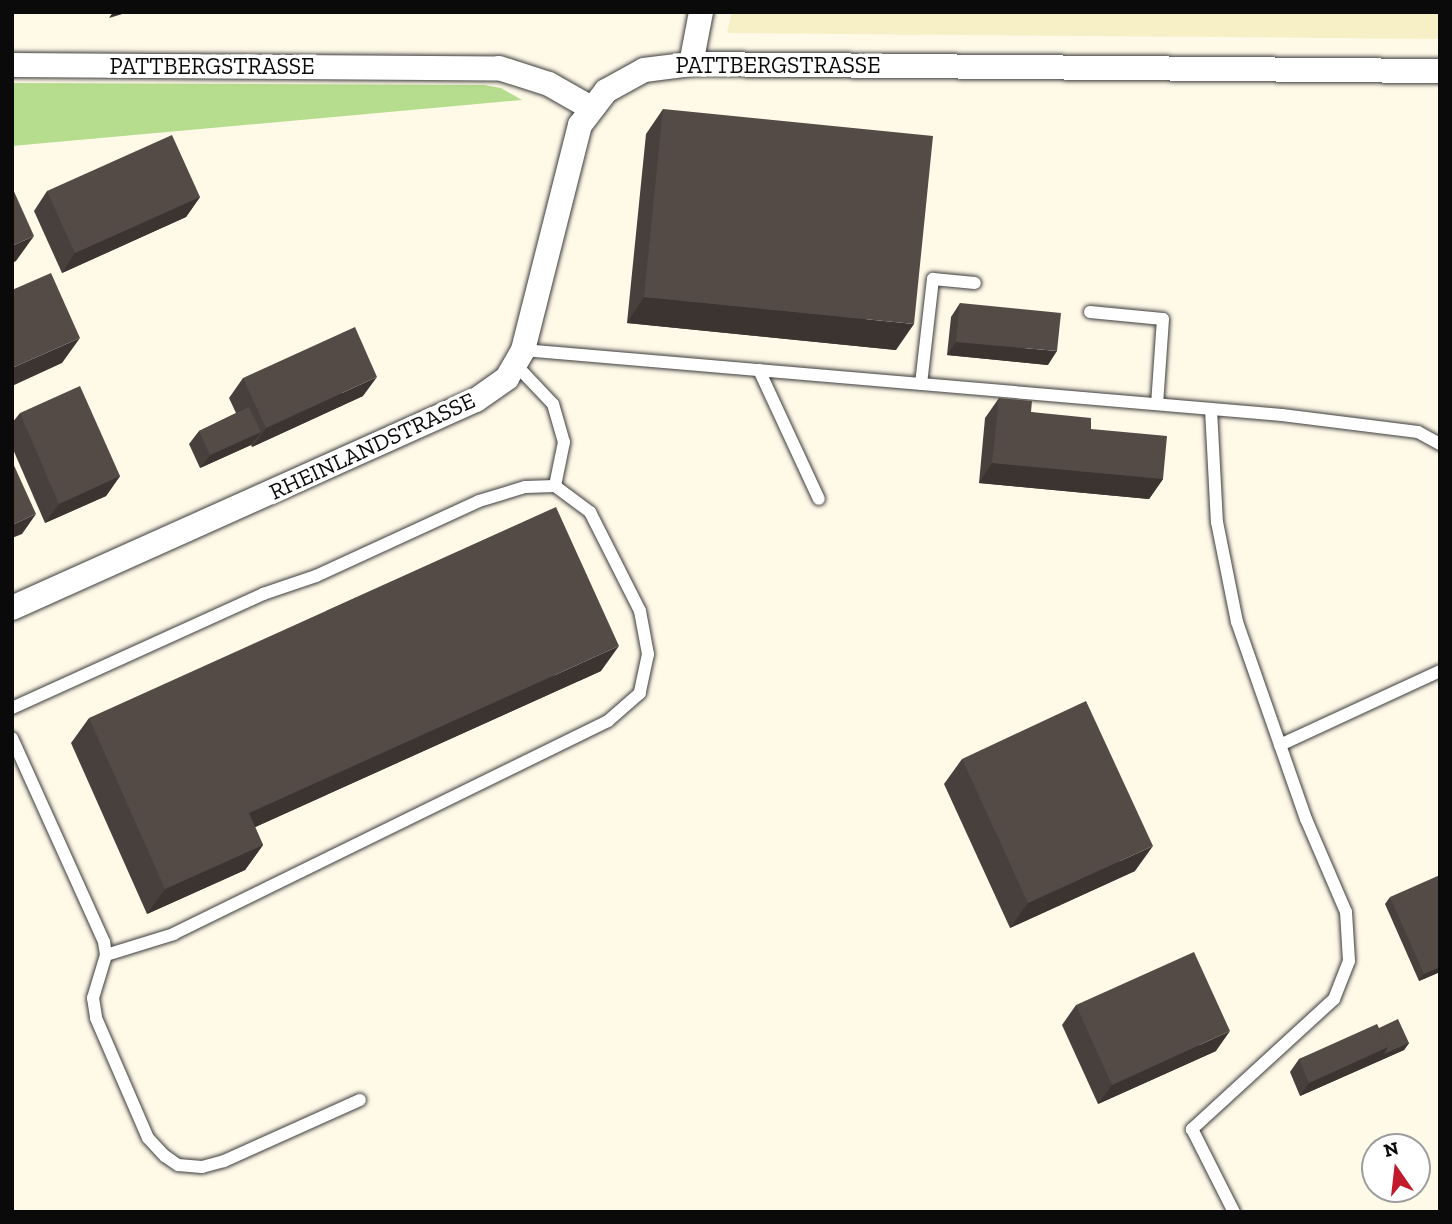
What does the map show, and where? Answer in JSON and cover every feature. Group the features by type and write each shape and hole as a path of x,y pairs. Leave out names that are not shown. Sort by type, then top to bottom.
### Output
{"street":[{"path":"691,64 701,12"},
{"name":"PATTBERGSTRASSE","path":"12,65 499,68 550,84 591,108 624,79 666,65 1440,71"},
{"path":"519,357 573,146 591,108"},
{"name":"RHEINLANDSTRASSE","path":"12,608 476,400 507,377 519,357"}],"lane":[{"path":"921,384 933,279 975,283"},
{"path":"1090,312 1163,319 1157,404"},
{"path":"519,357 759,370 1211,409 1418,432 1440,444"},
{"path":"519,357 553,404 564,442 555,486"},
{"path":"759,370 818,499"},
{"path":"1211,409 1217,522 1237,622 1280,745 1346,912 1349,961 1334,999 1192,1129 1234,1212"},
{"path":"12,708 125,654 263,594 316,576 479,502 525,486 555,486 590,512 640,611 648,654 640,693 608,721 174,934 106,955"},
{"path":"1280,745 1440,671"},
{"path":"12,738 106,955 93,998 96,1018 148,1138 178,1165 202,1167 225,1161 360,1100"}],"shaded area":[{"path":"732,12 1440,12 1440,39 727,33"}],"green space":[{"path":"12,83 484,85 501,88 522,100 12,146"}],"building":[{"path":"663,109 933,136 914,324 644,297"},
{"path":"172,135 200,197 75,253 47,191"},
{"path":"12,187 34,236 12,246"},
{"path":"51,273 80,338 12,368 12,290"},
{"path":"960,303 1061,313 1057,351 956,342"},
{"path":"355,327 377,377 266,428 243,378"},
{"path":"80,386 120,476 59,504 20,413"},
{"path":"999,398 1032,401 1031,412 1091,418 1091,429 1167,436 1163,479 992,463"},
{"path":"249,407 261,432 210,455 199,431"},
{"path":"12,461 36,514 12,525"},
{"path":"556,507 619,646 249,813 263,845 165,889 89,718"},
{"path":"1086,701 1153,846 1028,903 962,759"},
{"path":"1440,875 1440,967 1424,974 1390,897"},
{"path":"1194,952 1230,1031 1112,1085 1076,1005"},
{"path":"1398,1019 1409,1043 1384,1054 1388,1047 1379,1028"},
{"path":"1377,1024 1388,1047 1309,1083 1299,1059"}]}
